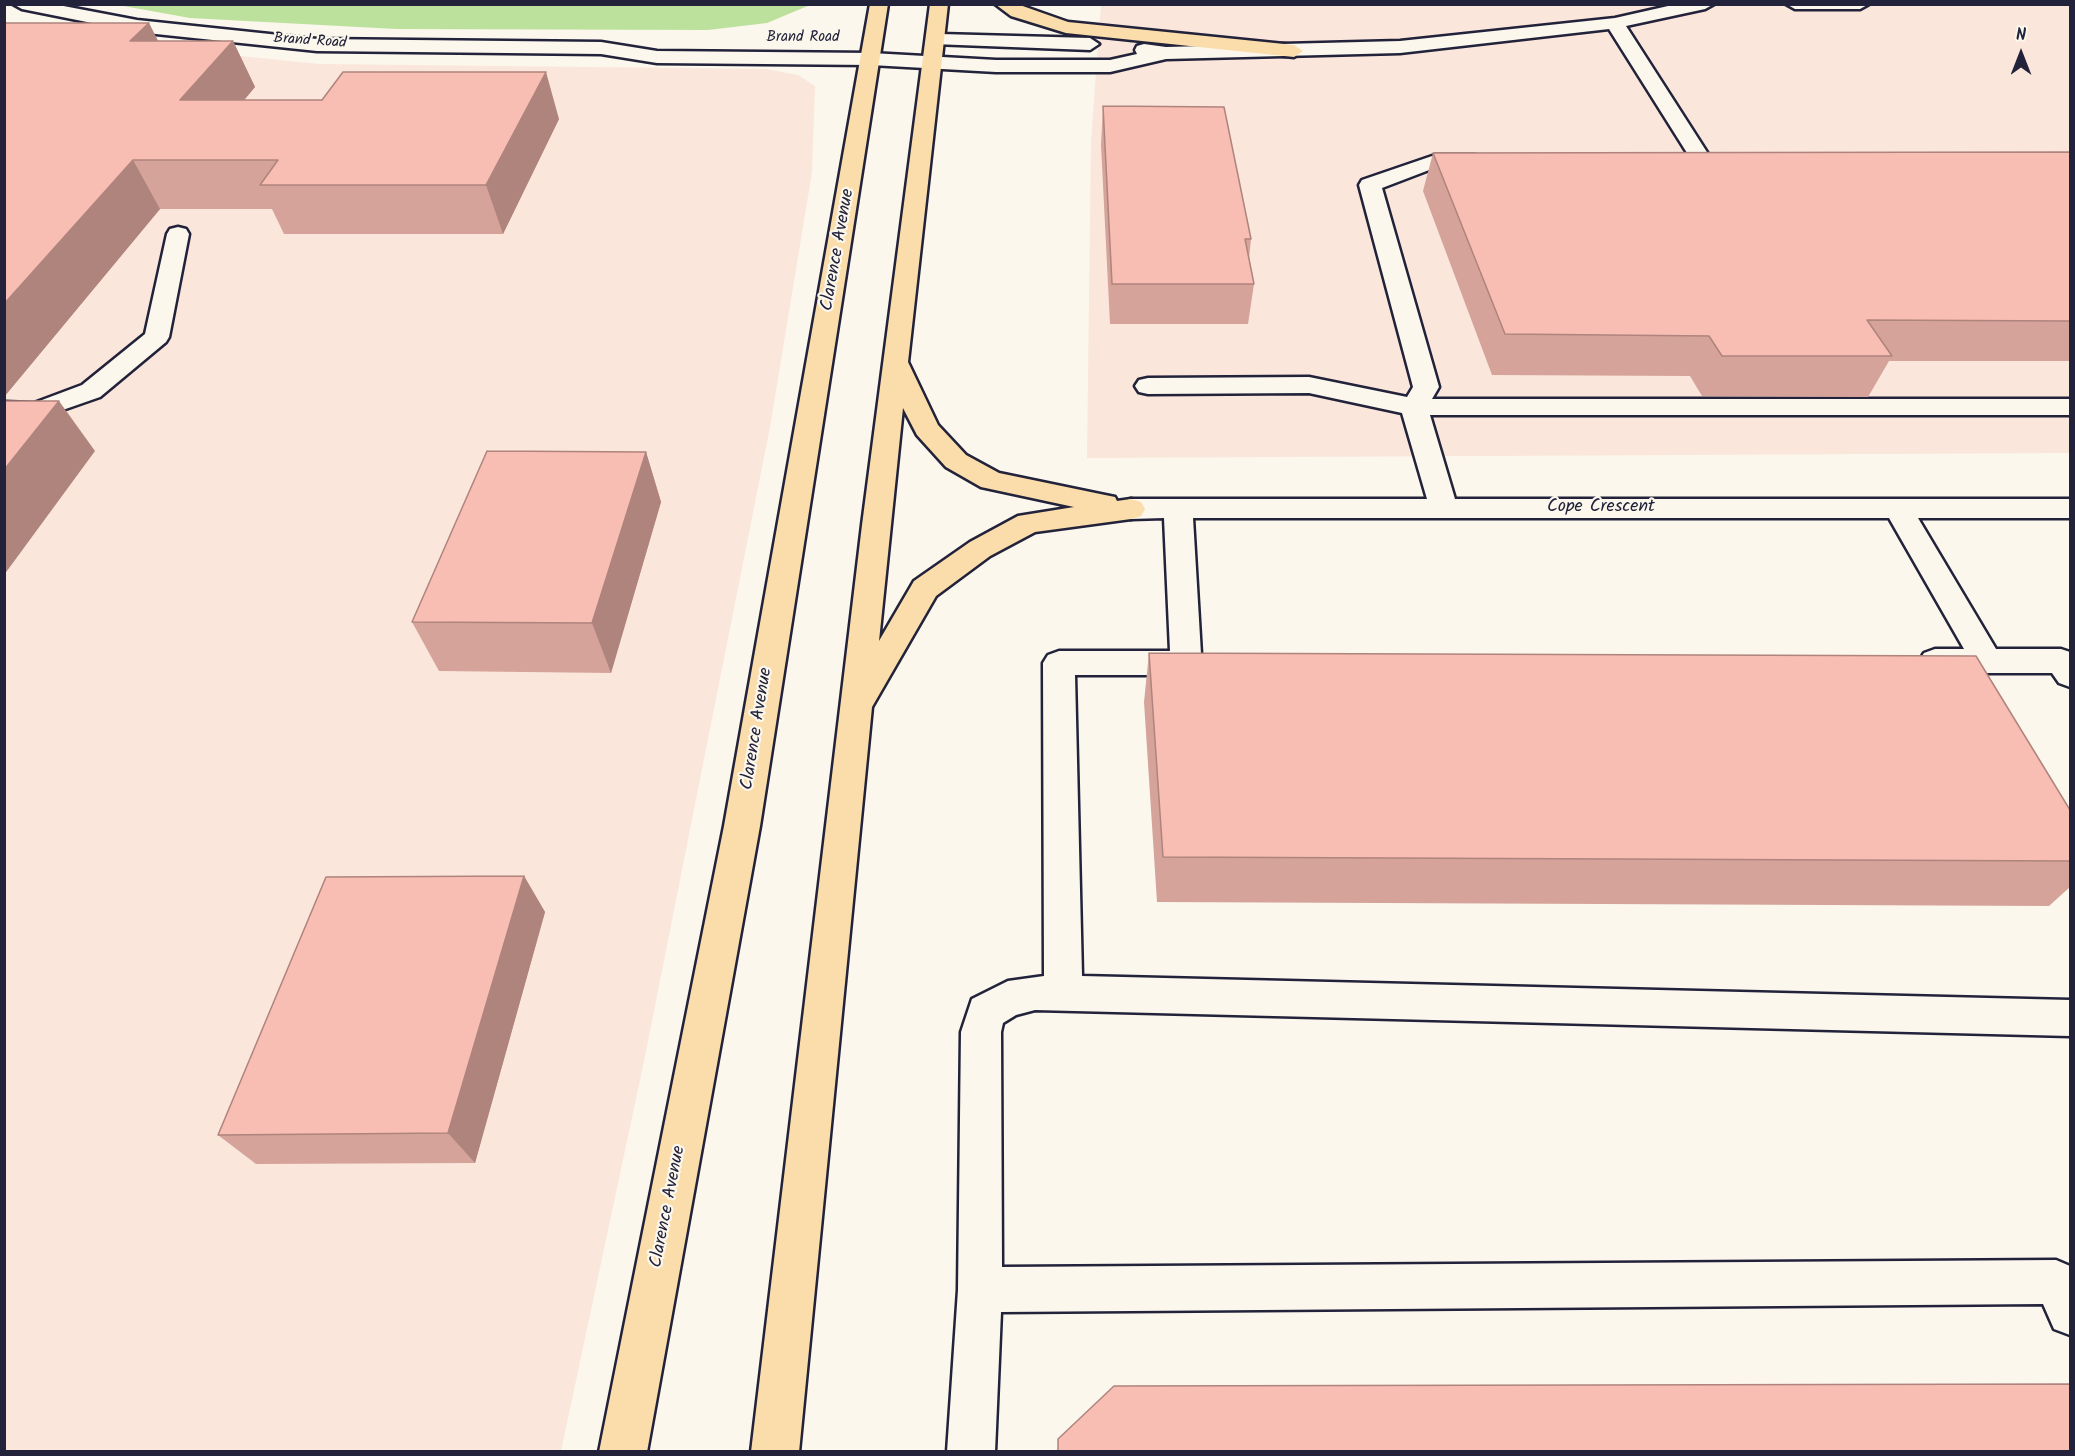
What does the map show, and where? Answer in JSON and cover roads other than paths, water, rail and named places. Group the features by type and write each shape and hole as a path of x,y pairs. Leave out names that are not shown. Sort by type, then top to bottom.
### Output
{"main road":[{"name":"Clarence Avenue","path":"623,1452 742,826 879,4"},
{"path":"775,1452 855,710 896,362 927,47 939,4"},
{"path":"1004,4 1017,12 1066,27 1294,51"},
{"path":"896,362 926,429 956,460 991,481 1131,509"},
{"path":"855,710 924,589 980,549 1028,523 1131,509"}],"street":[{"name":"Brand Road","path":"22,4 137,26 317,45 601,48 657,57 873,43 927,47 996,66 1110,66 1166,53 1400,47 1616,23 1695,6"},
{"path":"1795,4 1860,4"},
{"path":"1616,23 1654,88 1701,160"},
{"name":"Brand Road","path":"601,48 662,38"},
{"path":"1444,509 1414,407 1426,387 1370,185 1435,161 1499,161"},
{"path":"4,410 37,411 92,391 157,338 178,234"},
{"path":"1148,386 1310,385 1414,407 2070,407"},
{"path":"1897,507 1987,661"},
{"name":"Cope Crescent","path":"1131,509 2070,508"},
{"path":"1178,509 1186,663"},
{"path":"1903,661 2061,661 2070,675"},
{"path":"1064,993 1059,663 1222,663"},
{"path":"971,1452 980,1290 981,1032 986,1012 1008,999 1035,993 1064,993 2070,1018"},
{"path":"980,1290 2066,1290"}]}
